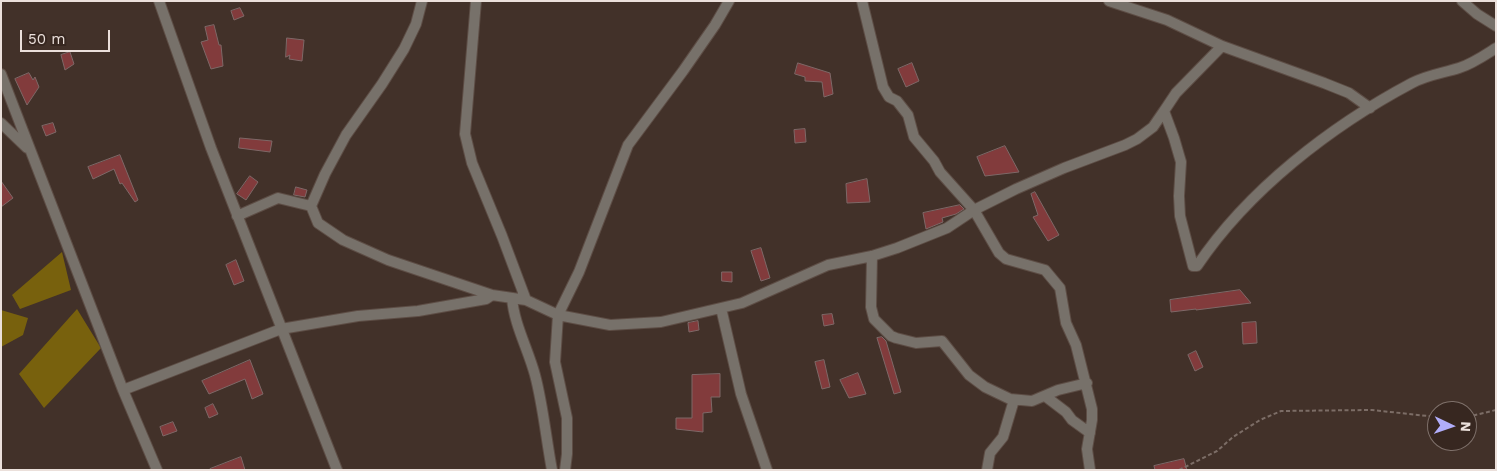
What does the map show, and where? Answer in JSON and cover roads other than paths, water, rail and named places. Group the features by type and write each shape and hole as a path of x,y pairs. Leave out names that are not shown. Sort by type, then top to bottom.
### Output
{"street":[{"path":"159,1 211,148 337,470"},
{"path":"422,1 416,24 404,49 346,135 325,174 311,206 318,223 343,240 388,260 492,295 526,300 558,314 610,325 661,322 742,303 828,265 872,256 898,248 947,228 974,210 1016,189 1137,140 1153,126 1176,93 1222,46"},
{"path":"476,1 475,36 465,134 472,163 526,300"},
{"path":"565,470 567,418 555,362 558,314 579,272 628,145 683,71 729,1"},
{"path":"862,1 883,87 889,97 897,102 908,115 914,137 934,160 940,172 974,210 999,253 1006,260 1045,270 1060,288 1066,323 1076,345 1087,383 1092,414 1087,449 1090,470"},
{"path":"1109,1 1167,20 1222,46 1349,93 1370,108"},
{"path":"1462,1 1477,14 1496,26"},
{"path":"1164,111 1181,162 1180,216 1192,266 1195,267 1239,213 1289,166 1351,120 1414,82 1461,67 1496,48"},
{"path":"1,74 123,390 157,470"},
{"path":"1,123 30,151"},
{"path":"237,216 278,198 311,206"},
{"path":"872,256 871,307 874,318 886,331 896,338 916,343 942,341 969,375 985,387 1014,400 1032,401 1058,390 1087,383"},
{"path":"123,390 281,329 358,316 418,311 486,299 492,295"},
{"path":"512,298 514,316 521,331 535,376 552,470"},
{"path":"721,308 741,394 767,470"},
{"path":"1045,396 1090,433"},
{"path":"987,470 990,453 1003,437 1014,400"}]}
